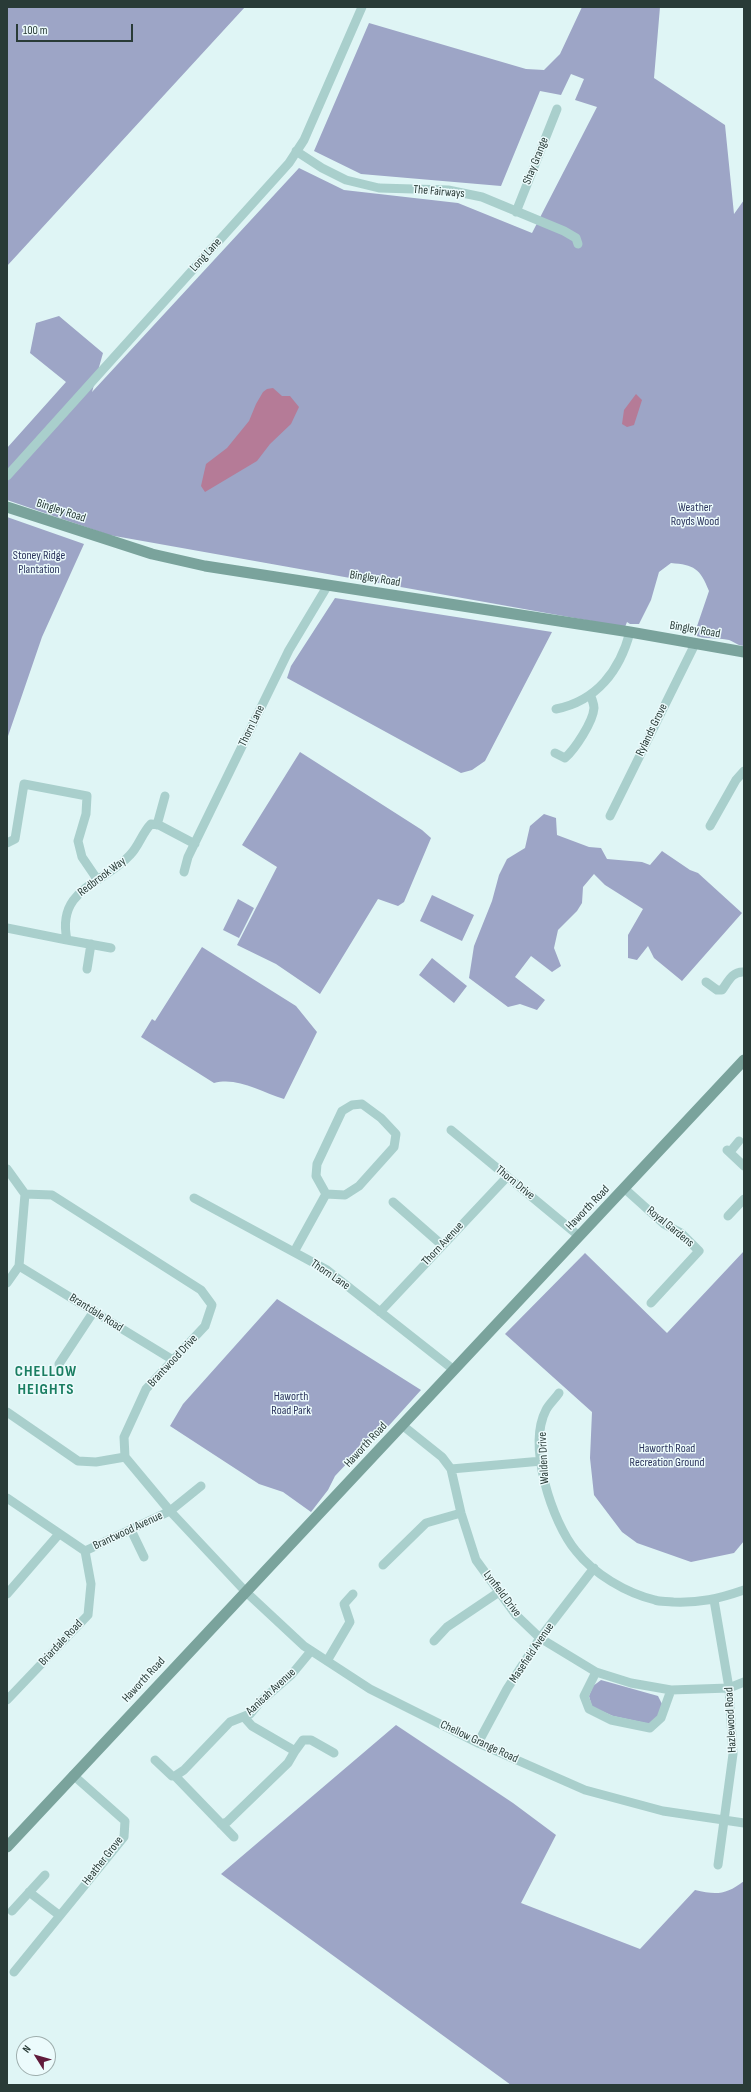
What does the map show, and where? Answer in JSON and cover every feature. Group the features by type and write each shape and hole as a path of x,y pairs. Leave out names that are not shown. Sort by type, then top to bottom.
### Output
{"main road":[{"name":"Bingley Road","path":"7,507 152,554 205,566 630,632 744,652"},
{"name":"Haworth Road","path":"7,1847 744,1060"}],"street":[{"name":"Long Lane","path":"7,476 288,163 304,140 362,7"},
{"name":"Shay Grange","path":"516,212 557,109"},
{"name":"The Fairways","path":"296,151 322,168 346,180 379,188 448,190 482,197 564,231 576,238 578,244"},
{"name":"Thorn Lane","path":"184,872 195,844 289,650 328,585"},
{"path":"556,709 570,706 591,696 605,682 619,663 625,651 630,632"},
{"name":"Rylands Grove","path":"610,816 695,644"},
{"path":"555,753 565,758 580,738 591,717 594,707 591,696"},
{"path":"710,826 736,780 744,771"},
{"path":"7,843 15,839 24,784 87,796 86,814 78,841 82,857 97,879"},
{"path":"165,796 157,825 195,844"},
{"name":"Redbrook Way","path":"67,940 64,929 73,898 130,855 146,829 151,824 157,825"},
{"path":"7,928 111,948"},
{"path":"87,969 90,944"},
{"path":"706,982 717,990 725,993 731,976 740,971 744,972"},
{"path":"352,1104 362,1104 381,1118 396,1134 394,1147 359,1186 345,1195 326,1194 316,1176 317,1164 342,1111 352,1104"},
{"name":"Thorn Drive","path":"450,1130 579,1236"},
{"path":"739,1141 728,1151 744,1166"},
{"path":"7,1169 25,1194 19,1266 7,1283"},
{"name":"Thorn Avenue","path":"380,1312 507,1177"},
{"name":"Royal Gardens","path":"625,1188 664,1224 681,1233 699,1251 651,1303"},
{"name":"Brantwood Drive","path":"25,1194 52,1195 202,1290 212,1305 205,1326 146,1389 124,1438 125,1457"},
{"path":"294,1252 326,1194"},
{"name":"Thorn Lane","path":"194,1198 327,1270 454,1370"},
{"path":"728,1216 744,1199"},
{"path":"393,1202 442,1245"},
{"name":"Brantdale Road","path":"19,1266 173,1360"},
{"path":"59,1364 94,1311"},
{"name":"Walden Drive","path":"559,1393 546,1411 540,1431 545,1490 558,1521 576,1551 594,1568 620,1587 655,1601 696,1603 714,1600 744,1590"},
{"path":"7,1412 78,1461 96,1462 125,1457 170,1511 246,1592"},
{"name":"Lynfield Drive","path":"402,1425 442,1457 451,1469 461,1513 476,1560 516,1615 540,1638 596,1672 631,1683 671,1690 729,1688 744,1682"},
{"path":"451,1469 542,1461"},
{"name":"Brantwood Avenue","path":"7,1498 85,1551 170,1511 201,1486"},
{"path":"383,1565 426,1522 461,1513"},
{"path":"130,1530 144,1557"},
{"path":"7,1594 10,1584 59,1534"},
{"name":"Briardale Road","path":"7,1700 88,1615 91,1584 85,1551"},
{"name":"Masefield Avenue","path":"478,1743 507,1689 540,1638 594,1568"},
{"name":"Chellow Grange Road","path":"246,1592 311,1651 370,1689 478,1743 585,1790 663,1811 744,1824"},
{"path":"434,1641 447,1627 499,1592"},
{"path":"327,1661 350,1622 344,1604 353,1594"},
{"name":"Hazlewood Road","path":"714,1600 729,1688 733,1754 718,1865"},
{"name":"Aanisah Avenue","path":"175,1776 184,1770 230,1722 250,1714 260,1702 285,1681 311,1651"},
{"path":"596,1672 584,1696 589,1709 611,1720 650,1728 661,1718 671,1690"},
{"path":"244,1717 252,1726 295,1751"},
{"path":"221,1824 227,1822 288,1763 303,1740 311,1740 334,1753"},
{"path":"155,1760 172,1776 175,1776 234,1837"},
{"name":"Heather Grove","path":"14,1972 124,1837 125,1821 74,1775"},
{"path":"12,1910 45,1875"},
{"path":"29,1892 59,1915"}],"green space":[{"path":"7,7 245,7 7,266"},
{"name":"Weather Royds Wood","path":"582,7 660,7 654,78 725,125 734,214 744,200 744,646 738,645 729,640 694,635 709,591 706,583 699,573 695,569 685,565 671,563 659,572 651,600 639,624 630,624 627,622 625,627 109,535 7,500 7,448 66,382 30,353 36,323 59,316 103,353 92,392 299,168 344,190 458,203 532,233 597,107 575,100 584,79 571,74 561,95 540,91 501,186 361,174 314,151 369,23 526,69 544,70 560,54"},
{"name":"Stoney Ridge Plantation","path":"7,517 84,544 42,637 7,739"},
{"path":"335,598 552,632 485,761 472,770 461,773 287,678 291,666"},
{"path":"300,752 422,830 431,838 404,902 398,906 378,899 320,994 276,964 237,945 277,867 242,845"},
{"path":"544,814 556,818 557,835 589,847 601,848 607,859 642,862 650,865 662,851 690,870 698,873 742,913 682,981 654,958 648,946 637,960 628,958 628,935 643,909 605,885 594,874 583,887 582,903 577,911 558,930 554,948 561,966 552,972 531,956 515,977 545,1000 537,1010 520,1004 508,1007 469,978 474,946 492,901 499,875 507,859 525,848 530,826"},
{"path":"432,895 474,915 462,941 420,921"},
{"path":"238,899 254,908 239,938 223,930"},
{"path":"202,947 296,1006 317,1032 284,1099 241,1084 232,1082 214,1083 141,1037 152,1019 155,1021"},
{"path":"432,958 467,986 454,1003 419,975"},
{"name":"Haworth Road Recreation Ground","path":"744,1251 744,1541 734,1553 691,1562 637,1543 622,1532 594,1495 590,1458 592,1412 505,1334 585,1253 667,1333"},
{"name":"Haworth Road Park","path":"277,1299 421,1390 384,1431 367,1442 335,1476 328,1490 311,1512 283,1492 259,1484 170,1426 183,1404"},
{"path":"601,1680 658,1696 662,1704 658,1717 650,1724 613,1716 592,1707 589,1696 593,1686"},
{"path":"396,1725 513,1803 556,1835 521,1903 640,1949 695,1890 709,1893 721,1893 738,1886 744,1881 744,2085 511,2085 221,1874"}],"shaded area":[{"path":"273,388 282,396 290,396 299,407 291,424 270,444 257,461 205,492 201,486 206,464 227,448 249,421 263,392 267,389"},
{"path":"636,394 642,400 634,425 627,427 622,424 624,410"}],"district":[{"name":"CHELLOW HEIGHTS","path":"46,1381"}]}
